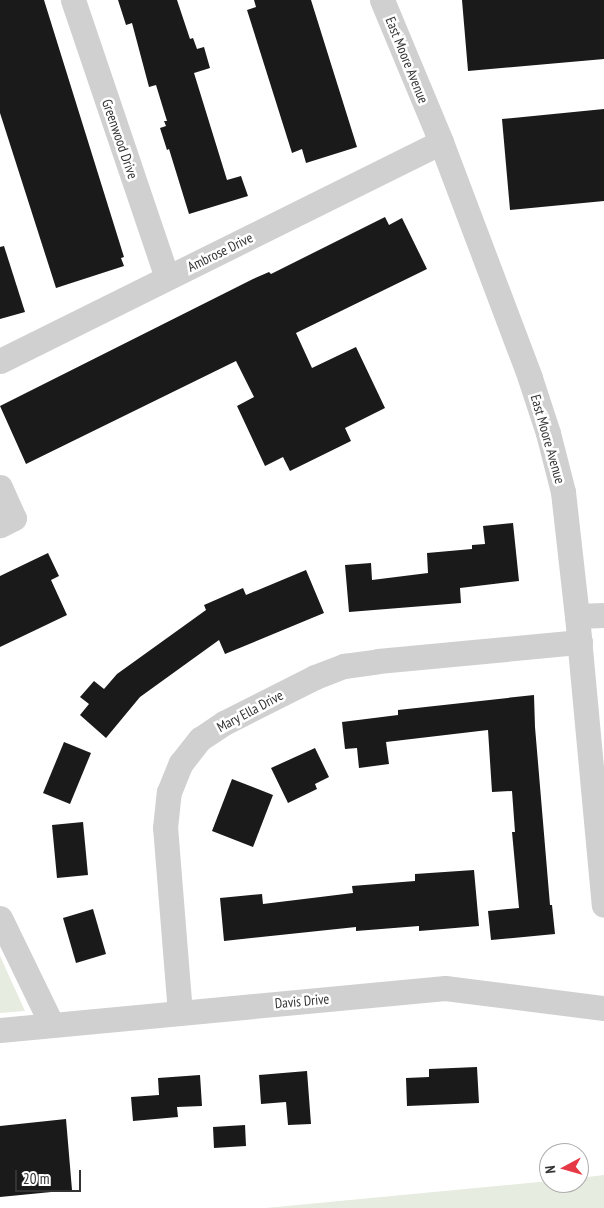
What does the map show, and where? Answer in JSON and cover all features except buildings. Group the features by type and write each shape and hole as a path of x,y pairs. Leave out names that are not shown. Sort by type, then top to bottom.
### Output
{"street":[{"name":"Greenwood Drive","path":"73,0 167,278"},
{"name":"East Moore Avenue","path":"382,0 441,142 530,378 548,434 563,492 578,616 604,905"},
{"name":"Ambrose Drive","path":"0,361 441,142"},
{"path":"0,487 7,522"},
{"path":"578,616 604,615"},
{"name":"Mary Ella Drive","path":"180,1012 165,828 169,792 181,763 200,739 224,723 344,666 378,660 580,642"},
{"path":"0,918 52,1025"},
{"name":"Davis Drive","path":"0,1030 445,988 604,1008"}],"shaded area":[{"path":"0,956 25,1011 0,1013"},
{"path":"604,1175 604,1208 266,1208 539,1182 539,1193 589,1193 589,1177"}]}
